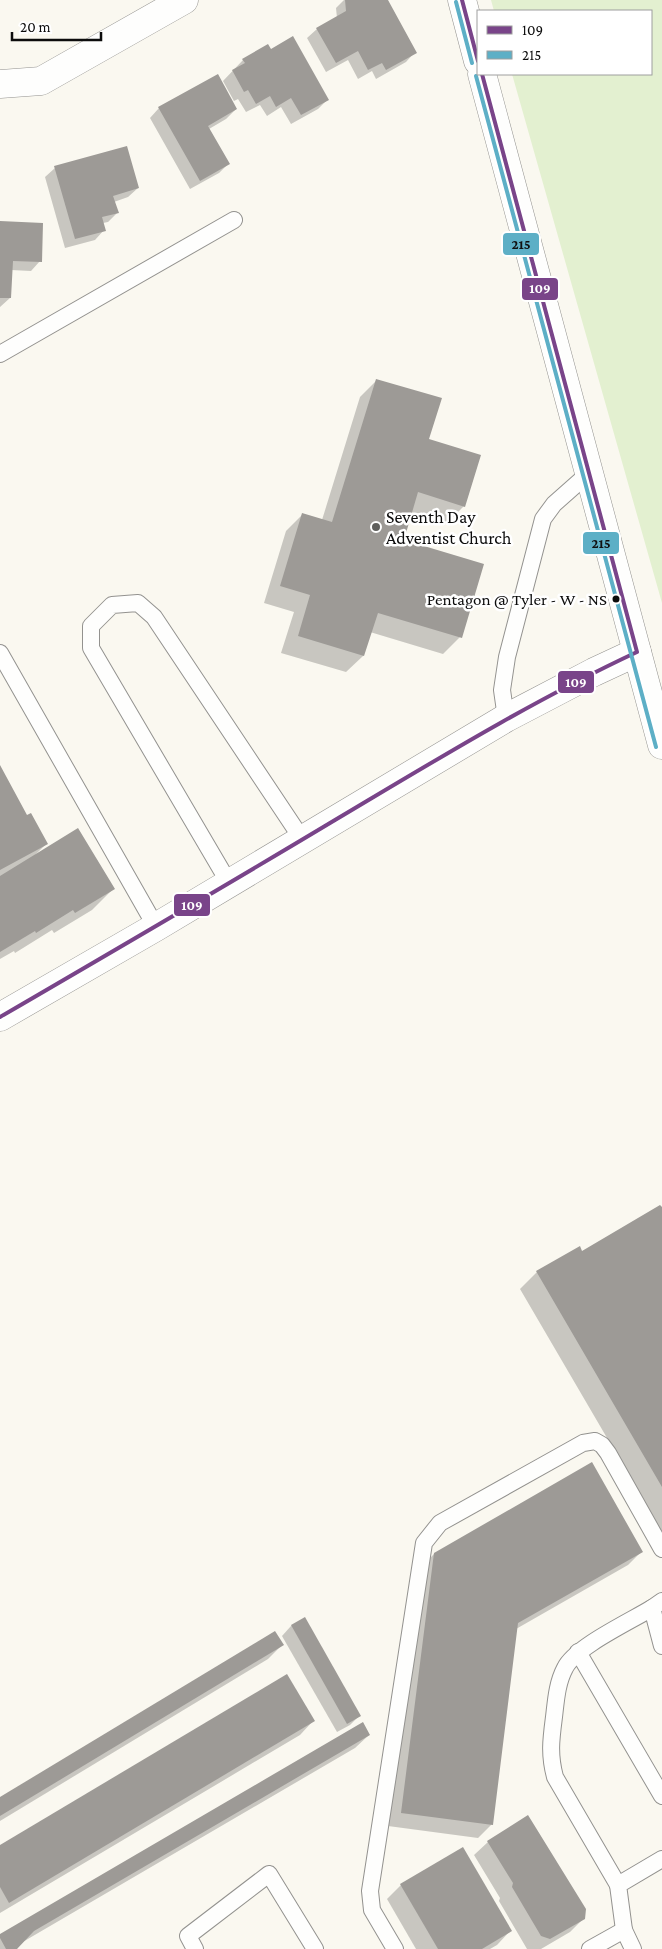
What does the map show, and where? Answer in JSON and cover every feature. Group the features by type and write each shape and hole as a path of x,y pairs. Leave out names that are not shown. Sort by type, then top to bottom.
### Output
{"street":[{"path":"0,84 41,81 184,0"},
{"path":"462,0 477,56"},
{"path":"482,75 662,745"},
{"path":"0,1016 156,927 506,718 637,652"}],"lane":[{"path":"0,354 234,220"},
{"path":"506,718 502,690 507,657 542,519 554,504 589,473"},
{"path":"230,882 91,648 91,626 112,605 138,603 154,617 302,839"},
{"path":"0,653 156,927"},
{"path":"395,1949 372,1910 370,1891 424,1543 440,1523 583,1443 595,1441 602,1445 608,1453 662,1548"},
{"path":"633,1949 624,1930 618,1885 555,1777 551,1763 550,1747 559,1682 566,1666 578,1652 657,1605 662,1646"},
{"path":"578,1652 662,1796"},
{"path":"618,1885 662,1859"},
{"path":"195,1949 188,1936 269,1874 315,1949"},
{"path":"590,1949 624,1930"}],"green space":[{"path":"491,0 662,0 662,603 512,75 652,75 652,10 494,10"}],"building":[{"path":"345,0 388,0 417,53 386,70 382,63 368,70 358,51 336,63 316,28 346,11"},
{"path":"293,36 329,100 301,115 291,98 276,107 270,96 256,104 248,90 244,92 232,70 245,63 242,59 268,44 271,49"},
{"path":"218,74 237,109 208,126 230,164 200,181 158,107"},
{"path":"127,146 139,188 113,196 119,213 102,217 106,231 75,239 54,166"},
{"path":"0,221 43,223 42,262 13,261 11,298 0,298"},
{"path":"376,379 442,398 429,439 481,455 465,507 418,492 404,540 484,564 462,638 378,613 364,656 298,636 310,595 280,586 302,513 332,522"},
{"path":"0,765 27,815 31,813 48,844 0,870"},
{"path":"78,828 115,889 75,913 73,910 0,952 0,876"},
{"path":"660,1205 662,1207 662,1487 536,1271 580,1246 582,1251"},
{"path":"592,1462 643,1552 518,1623 493,1825 401,1813 434,1553"},
{"path":"305,1617 361,1716 347,1724 291,1625"},
{"path":"275,1631 284,1645 0,1816 0,1797"},
{"path":"287,1674 315,1721 9,1903 0,1887 0,1845"},
{"path":"363,1722 370,1735 34,1931 17,1949 6,1949 0,1934"},
{"path":"528,1815 586,1909 585,1919 550,1939 541,1936 512,1887 513,1883 487,1841"},
{"path":"463,1847 512,1931 482,1949 438,1949 400,1884"}],"transit line":[{"name":"109","path":"462,0 477,57"},
{"name":"215","path":"456,2 472,63"},
{"name":"109","path":"0,1017 481,734 558,691 637,652 482,75"},
{"name":"215","path":"476,76 656,747"}],"place":[{"name":"Seventh Day Adventist Church","path":"376,527"},
{"name":"Pentagon @ Tyler - W - NS","path":"616,599"}]}
